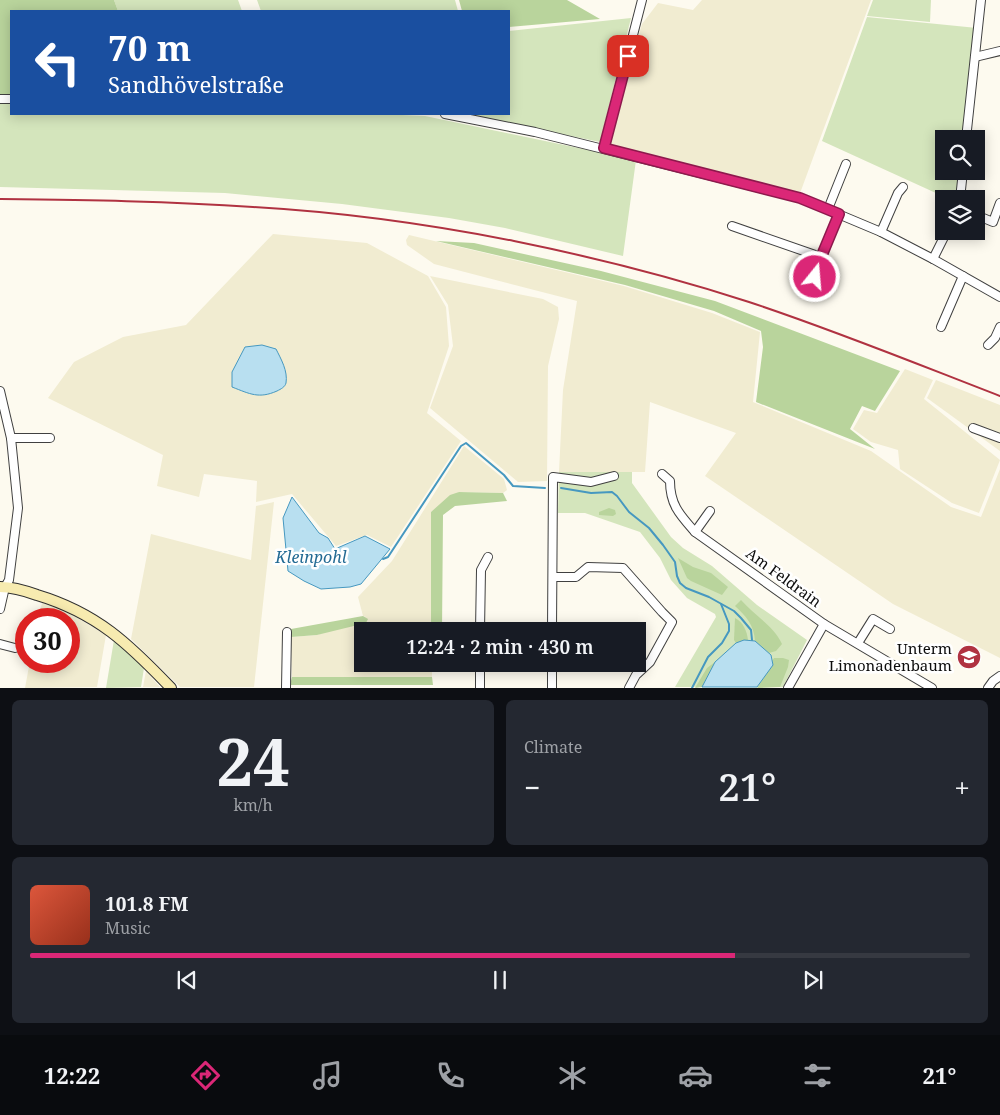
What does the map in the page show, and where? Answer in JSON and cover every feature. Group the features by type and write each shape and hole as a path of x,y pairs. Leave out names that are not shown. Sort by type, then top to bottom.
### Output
{"street":[{"path":"604,148 642,0"},
{"path":"967,130 981,0"},
{"path":"975,57 1000,52"},
{"path":"451,115 604,148 800,198 881,232 1000,297"},
{"path":"828,209 846,164"},
{"path":"881,232 903,186"},
{"path":"985,218 997,223 1000,203"},
{"path":"815,277 821,257 839,214"},
{"path":"732,226 821,257"},
{"path":"933,259 942,240"},
{"path":"942,327 963,276"},
{"path":"988,345 995,338 1000,327"},
{"path":"0,391 11,438 18,508 9,580 2,587 0,609"},
{"path":"973,428 1000,438"},
{"path":"11,438 50,438"},
{"name":"Am Feldrain","path":"662,474 670,482 670,496 680,515 695,532 824,624 930,687"},
{"path":"552,622 554,477 592,482 614,476"},
{"path":"695,532 710,511"},
{"path":"480,622 481,570 488,557"},
{"path":"553,577 576,577 588,567 624,568 672,622 650,662 636,675 629,688"},
{"path":"2,587 52,599 94,620 123,640 172,688"},
{"path":"858,643 873,619 890,629"},
{"path":"788,688 824,624"},
{"path":"286,688 287,632"},
{"path":"0,644 15,648"},
{"path":"480,672 480,688"},
{"path":"552,672 552,688"},
{"path":"988,688 999,676"}],"shaded area":[{"path":"702,0 871,0 799,196 606,147 642,24 658,3 693,10"},
{"path":"273,234 367,243 428,276 446,307 449,346 427,413 461,441 391,547 367,535 336,546 292,494 256,502 257,481 204,474 199,497 157,486 163,455 48,398 74,362 123,337 186,325"},
{"path":"409,235 624,286 712,313 760,332 753,402 871,451 951,507 981,517 1000,469 1000,658 893,604 705,476 736,433 650,402 645,472 559,472 563,390 577,301 434,264 407,245 406,240"},
{"path":"430,276 543,299 558,307 559,319 548,366 547,481 518,482 430,408 453,346 448,305"},
{"path":"905,369 933,380 924,399 1000,460 979,513 952,503 900,469 898,450 871,442 853,429 864,410 877,413"},
{"path":"936,380 1000,405 1000,451 927,398"},
{"path":"464,446 504,479 507,490 503,493 459,492 431,512 431,622 354,622 354,672 432,672 432,677 292,677 291,637 317,635 366,617 363,616 358,597 392,561"},
{"path":"274,502 254,687 180,687 131,639 151,534 251,560 256,506"},
{"path":"42,603 61,608 41,608"},
{"path":"80,620 106,635 97,687 25,688 28,673 80,673"},
{"path":"146,671 160,687 143,687"}],"green space":[{"path":"0,0 114,0 118,10 10,10 10,96 0,96"},
{"path":"114,0 238,0 242,10 118,10"},
{"path":"257,0 455,0 458,10 261,10"},
{"path":"459,0 567,0 600,19 510,27 510,10 462,10"},
{"path":"873,0 931,0 930,22 867,16"},
{"path":"867,17 977,28 966,130 935,130 935,180 960,180 959,190 935,190 935,193 822,141"},
{"path":"631,18 600,142 469,115 510,115 510,31"},
{"path":"0,102 10,102 10,115 425,116 636,160 623,256 505,228 449,218 342,204 225,193 0,187"},
{"path":"436,241 474,243 601,271 715,301 900,371 875,411 862,406 850,429 875,449 756,402 763,347 761,331 714,311 625,285"},
{"path":"559,472 632,472 632,483 671,537 683,548 712,566 757,605 807,640 783,687 675,687 716,617 715,614 687,598 671,580 660,558 640,532 585,513 558,513"},
{"path":"459,492 503,493 507,501 455,506 443,515 442,622 431,622 431,512 450,495"},
{"path":"609,508 615,510 616,514 613,516 599,515 599,512"},
{"path":"678,558 693,567 711,573 728,587 722,595 691,581 687,578"},
{"path":"741,600 774,632 782,644 776,651 769,653 755,641 749,621 735,606"},
{"path":"363,616 368,619 366,622 354,622 354,626 317,635 291,637 291,629"},
{"path":"735,618 744,627 748,640 736,643 734,640"},
{"path":"114,640 144,668 141,687 106,688"},
{"path":"774,658 789,660 780,687 757,688 772,665"},
{"path":"715,662 702,687 695,688 707,668"},
{"path":"292,677 432,677 433,685 290,685"}],"water":[{"path":"262,345 276,349 285,370 285,386 265,395 249,393 232,387 232,372 245,347"},
{"name":"Kleinpohl","path":"292,497 319,533 328,538 335,549 365,536 390,549 361,584 350,587 321,589 288,571 283,518"},
{"path":"744,640 755,641 771,655 773,665 757,687 702,687 715,662 736,643"}],"waterway":[{"path":"383,559 388,557 461,446 466,443 504,475 513,486 545,488"},
{"path":"561,488 591,493 612,492 629,512 649,528 663,545 675,562 680,583 686,588 709,597 734,611 751,630 752,640"},
{"path":"692,688 708,657 722,643 729,631 729,624 721,604"}],"railway":[{"path":"0,199 158,202 286,209 449,229 514,241 632,268 749,302 1000,396"}],"place":[{"name":"Unterm Limonadenbaum","path":"969,657"}],"route":[{"path":"628,56 604,148 800,198 839,214 817,267 815,277"}]}
